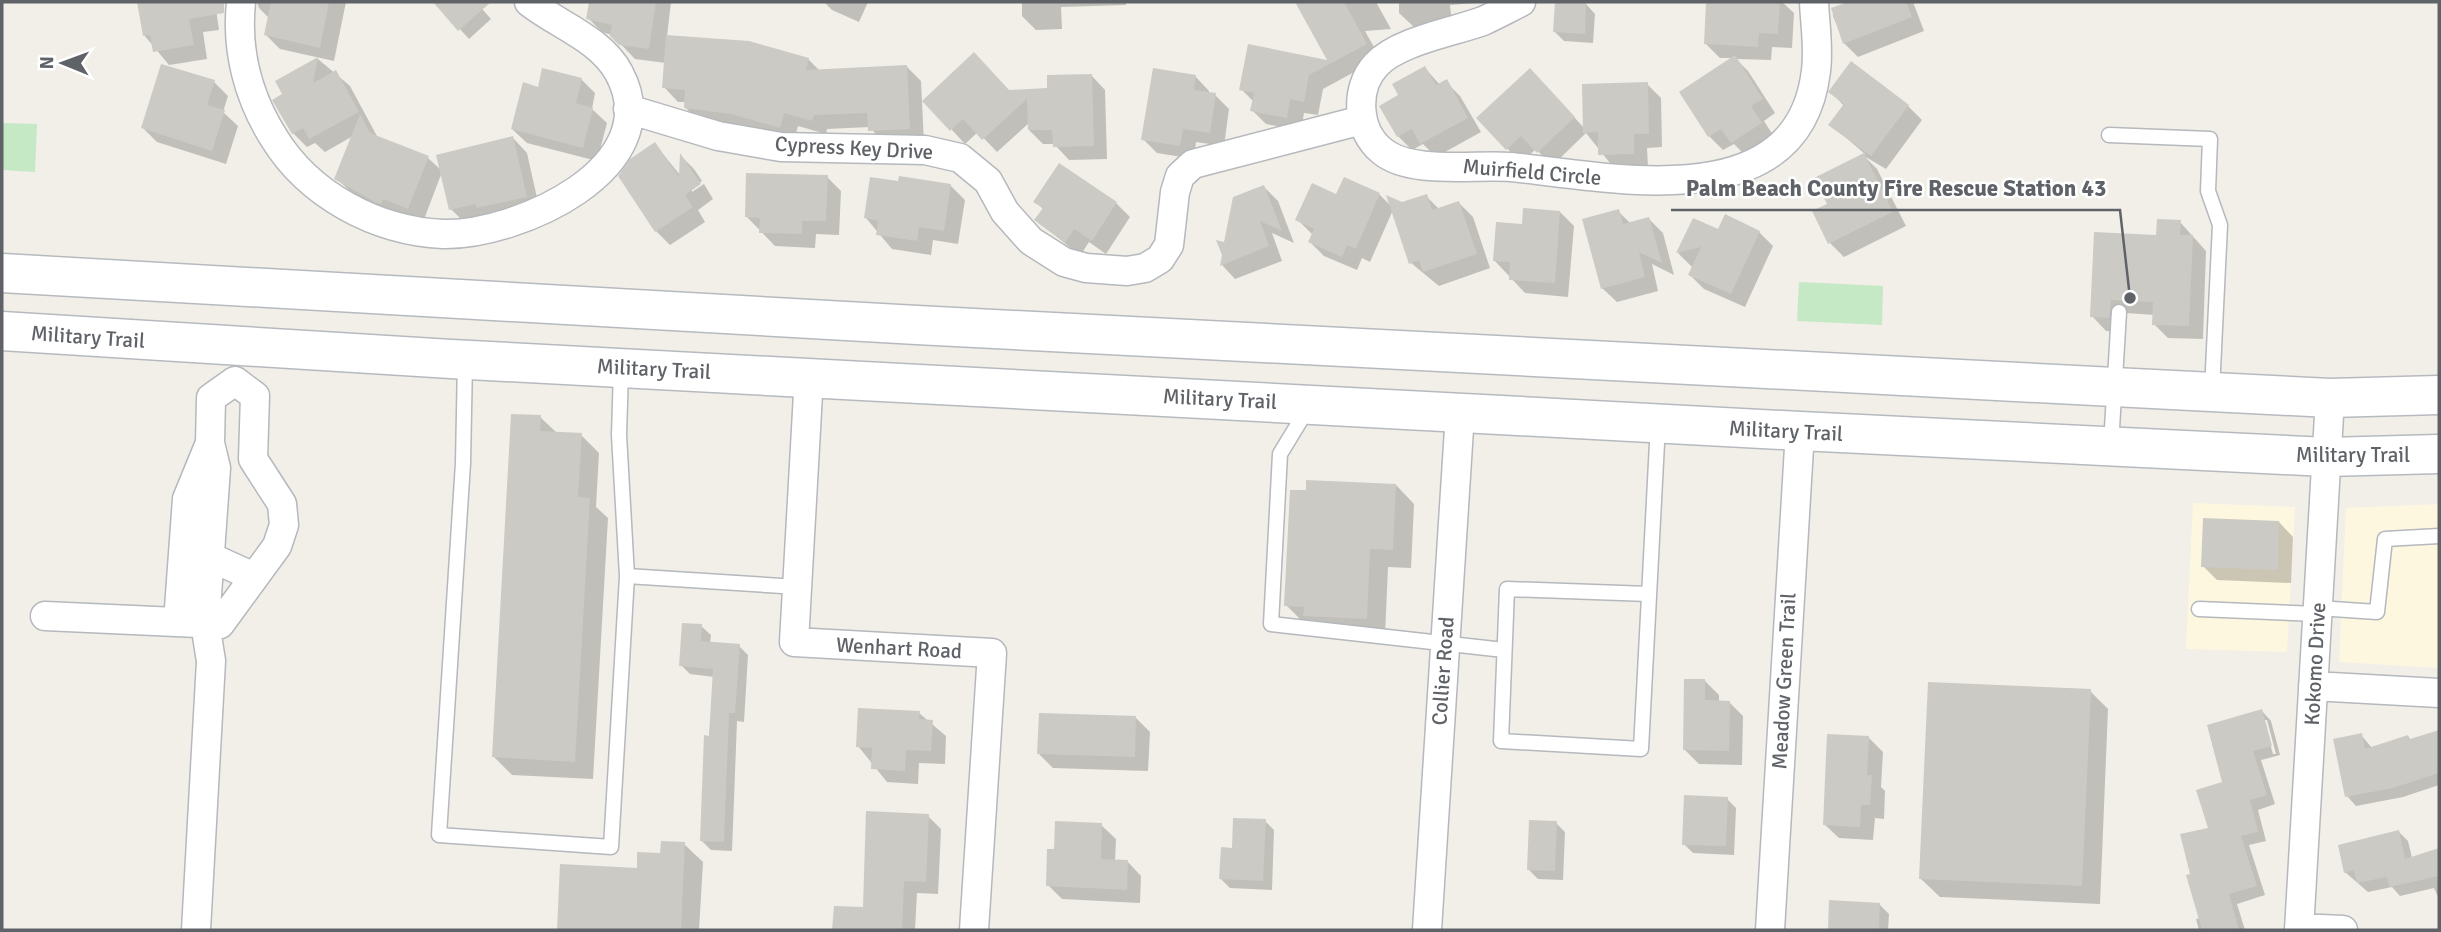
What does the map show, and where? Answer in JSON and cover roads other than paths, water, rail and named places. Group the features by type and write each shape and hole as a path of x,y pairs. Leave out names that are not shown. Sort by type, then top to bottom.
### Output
{"main road":[{"path":"2,273 791,318 2330,398 2439,395"},
{"path":"480,360 541,340 741,350 767,348 791,318"},
{"name":"Military Trail","path":"2,331 237,363 480,360 2111,447 2326,457 2439,454"},
{"path":"809,376 821,361 852,347 1117,359 1162,337"}],"street":[{"path":"241,2 242,55 250,88 263,120 281,149 304,175 345,206 376,220 409,230 443,234 478,232 511,225 543,212 573,194 610,159 626,127 628,109 623,82 610,58 529,2"},
{"path":"1362,120 1361,98 1374,67 1388,55 1485,20 1521,2"},
{"name":"Muirfield Circle","path":"1362,120 1369,137 1381,151 1396,160 1414,164 1499,166 1635,182 1673,183 1710,178 1746,167 1763,157 1795,125 1812,90 1816,71 1814,2"},
{"name":"Cypress Key Drive","path":"628,109 718,136 781,147 943,152 975,168 988,181 1017,228 1046,253 1086,268 1127,271 1145,268 1160,259 1170,245 1175,192 1180,176 1193,164 1362,120"},
{"path":"45,616 191,622 220,624 276,546 284,525 282,504 253,459 255,396 237,363 211,398 210,443 216,468 196,556 191,622 211,661 196,930"},
{"name":"Wenhart Road","path":"809,376 794,642 992,653 974,930"},
{"name":"Kokomo Drive","path":"2299,929 2330,398"},
{"name":"Collier Road","path":"1427,930 1460,413"},
{"name":"Meadow Green Trail","path":"1770,930 1800,432"},
{"path":"196,556 254,577"},
{"path":"2313,686 2439,693"},
{"path":"2299,929 2343,930"}],"lane":[{"path":"2109,135 2210,139 2208,191 2220,225 2212,391"},
{"path":"2111,447 2119,312"},
{"path":"480,360 463,463 439,835 611,847 628,576 619,435 622,367"},
{"path":"1311,404 1280,454 1271,624 1504,650"},
{"path":"1649,594 1507,589 1501,741 1641,749 1658,424"},
{"path":"2199,609 2376,612 2385,539 2439,536"},
{"path":"628,576 798,587"}],"place":[{"name":"Palm Beach County Fire Rescue Station 43","path":"2130,298"}]}
